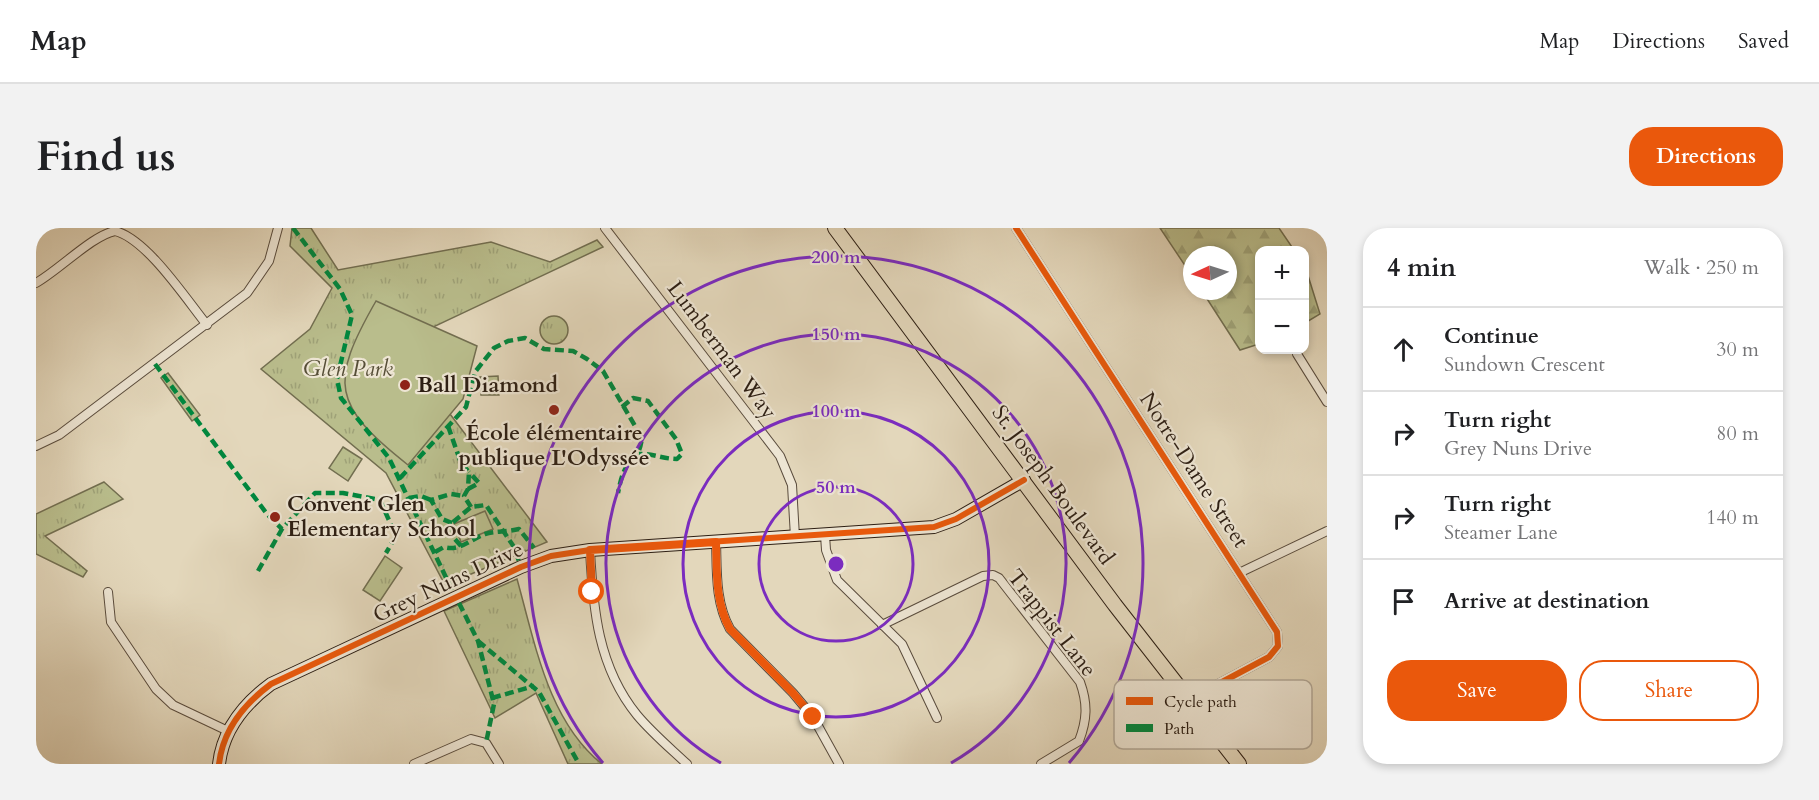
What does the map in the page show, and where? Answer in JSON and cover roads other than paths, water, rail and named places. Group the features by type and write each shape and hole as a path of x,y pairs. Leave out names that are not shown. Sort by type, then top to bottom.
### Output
{"main road":[{"name":"St. Joseph Boulevard","path":"836,228 1110,598 1175,680"},
{"name":"St. Joseph Boulevard","path":"1228,749 1239,764"}],"street":[{"path":"36,446 59,435 238,301 255,284 269,261 278,228"},
{"name":"Lumberman Way","path":"605,228 780,456 792,485 795,537"},
{"name":"Notre-Dame Street","path":"1016,228 1276,632 1278,646 1269,657 1226,680"},
{"path":"36,283 55,272 100,237 115,231 127,236 163,268 207,325"},
{"path":"1298,354 1327,402"},
{"name":"Grey Nuns Drive","path":"219,764 228,731 235,718 252,698 271,684 521,567 551,556 590,550 934,527 956,519 1024,480"},
{"path":"1239,573 1326,534"},
{"path":"825,535 826,550 837,580 902,644 937,718"},
{"path":"716,542 718,594 724,618 730,629 793,693 813,717 839,764"},
{"path":"590,550 594,618 609,669 639,717 687,764"},
{"name":"Trappist Lane","path":"882,625 983,576 996,576 1080,682 1086,706 1086,722 1079,741 1041,764"},
{"path":"108,592 111,622 156,690 173,705 228,731"},
{"path":"414,764 471,739 486,743 499,764"}],"place":[{"name":"Ball Diamond","path":"405,385"},
{"name":"École élémentaire publique L'Odyssée","path":"554,410"},
{"name":"Convent Glen Elementary School","path":"275,517"}],"park label":[{"name":"Glen Park","path":"348,369"}]}
